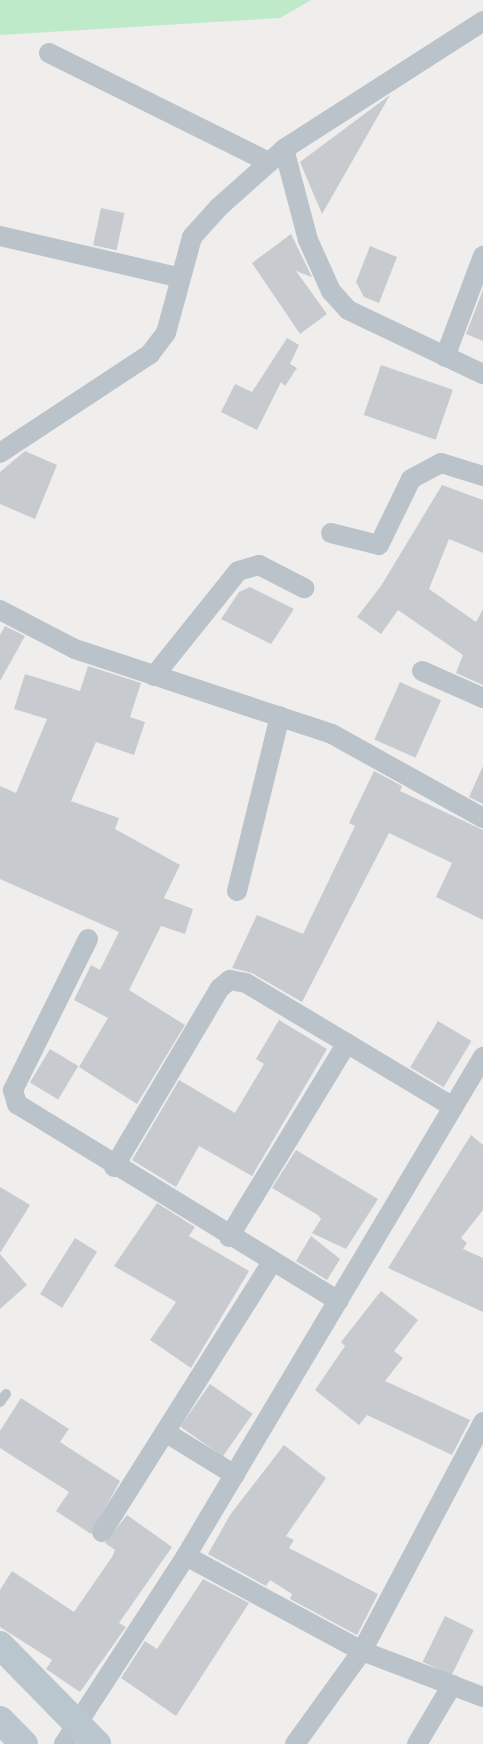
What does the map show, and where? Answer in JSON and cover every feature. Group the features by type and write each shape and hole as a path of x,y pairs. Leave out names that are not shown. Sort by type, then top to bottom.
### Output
{"main road":[{"path":"0,1645 70,1734 97,1744"},
{"path":"0,1720 24,1744"}],"street":[{"path":"0,454 150,354 166,333 178,277 192,237 269,162 284,149 483,21"},
{"path":"49,53 269,162"},
{"path":"284,149 308,240 331,292 348,310 483,374"},
{"path":"0,236 178,277"},
{"path":"445,357 483,256"},
{"path":"331,533 379,545 411,479 441,463 483,476"},
{"path":"154,676 238,571 259,565 304,588"},
{"path":"0,610 76,649 332,734 483,818"},
{"path":"422,671 483,698"},
{"path":"237,891 280,716"},
{"path":"88,939 13,1090 13,1098 114,1167 271,1264 339,1301"},
{"path":"114,1167 220,988 230,980 246,983 453,1107"},
{"path":"229,1237 347,1043"},
{"path":"70,1734 186,1556 483,1056"},
{"path":"102,1532 271,1264"},
{"path":"296,1744 362,1650 483,1422"},
{"path":"165,1432 235,1475"},
{"path":"186,1556 362,1650 483,1697"},
{"path":"417,1744 452,1685"}],"green space":[{"path":"0,0 311,0 280,18 0,35"}],"building":[{"path":"390,95 322,214 300,162"},
{"path":"101,208 124,213 117,250 93,245"},
{"path":"291,234 312,277 296,271 327,314 300,334 252,263"},
{"path":"370,246 397,257 379,303 364,297 356,282"},
{"path":"483,290 483,341 466,334"},
{"path":"287,338 299,345 290,364 297,368 285,386 281,382 257,430 221,412 235,384 252,392"},
{"path":"381,365 453,390 436,440 364,415"},
{"path":"25,451 57,465 35,519 0,504 0,472"},
{"path":"442,485 483,500 483,553 449,539 429,589 476,622 483,609 483,685 456,673 463,655 398,610 381,634 357,617 381,586"},
{"path":"250,587 294,609 271,644 221,619 239,592"},
{"path":"5,626 25,636 0,681 0,635"},
{"path":"88,666 141,683 130,717 145,722 134,755 96,742 71,801 119,818 115,829 180,865 164,898 193,909 185,934 161,926 129,990 185,1025 137,1104 79,1067 108,1018 74,1000 91,965 100,970 119,932 0,879 0,786 16,793 47,719 14,709 25,674 80,691"},
{"path":"400,682 441,700 415,758 374,740"},
{"path":"483,766 483,804 469,797"},
{"path":"374,771 402,786 400,791 483,830 483,920 436,897 452,863 389,833 302,1002 252,973 232,968 257,915 303,934 355,826 349,823"},
{"path":"279,1020 327,1049 252,1176 199,1146 176,1187 132,1160 179,1080 235,1113 264,1064 256,1059"},
{"path":"438,1021 471,1041 444,1087 410,1067"},
{"path":"50,1049 78,1066 58,1099 30,1082"},
{"path":"471,1135 483,1145 483,1210 461,1238 467,1243 463,1249 483,1258 483,1312 388,1268"},
{"path":"296,1150 378,1199 346,1249 312,1233 321,1219 318,1215 272,1188"},
{"path":"0,1187 30,1205 0,1253"},
{"path":"157,1203 195,1227 189,1236 249,1271 191,1368 150,1340 176,1302 114,1266"},
{"path":"311,1236 340,1259 327,1280 296,1261"},
{"path":"75,1238 97,1252 62,1308 40,1294"},
{"path":"0,1254 27,1285 0,1309"},
{"path":"381,1291 418,1320 394,1351 403,1358 385,1381 470,1420 452,1455 367,1415 359,1425 315,1390 345,1346 341,1342"},
{"path":"210,1384 253,1414 223,1456 180,1427"},
{"path":"21,1398 69,1429 60,1442 120,1481 91,1534 56,1511 69,1492 0,1448 0,1431"},
{"path":"284,1445 326,1478 286,1536 294,1540 289,1548 378,1594 357,1635 290,1599 292,1594 270,1580 266,1586 208,1554 230,1515"},
{"path":"127,1515 172,1547 119,1623 126,1627 80,1692 46,1669 52,1660 0,1627 0,1590 12,1571 74,1612 112,1557 115,1550 105,1543"},
{"path":"203,1579 249,1603 176,1716 121,1678 145,1641 157,1649"},
{"path":"445,1616 474,1630 451,1676 423,1662"}]}
